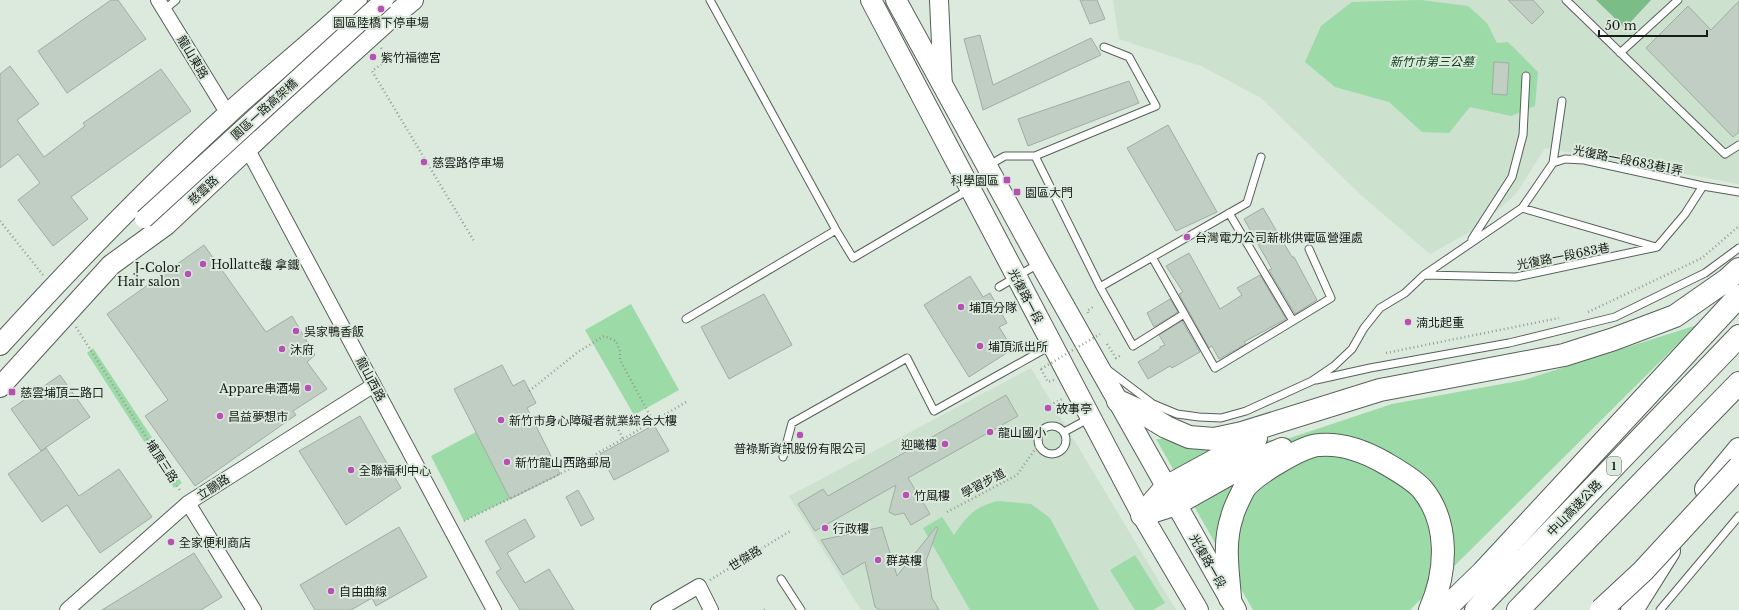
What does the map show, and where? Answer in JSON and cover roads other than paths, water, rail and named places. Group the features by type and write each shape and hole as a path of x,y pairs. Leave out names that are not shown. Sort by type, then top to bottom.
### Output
{"highway":[{"path":"1118,401 1138,410 1166,427 1183,434 1214,439 1242,433 1380,390 1564,355 1614,339 1675,316 1728,279 1739,269"},
{"path":"1444,610 1483,572 1739,296"},
{"name":"中山高速公路","path":"1483,603 1739,336"},
{"path":"1518,610 1739,383"},
{"path":"1142,515 1248,442 1325,407"},
{"path":"1171,496 1270,453 1292,446 1318,444 1348,447 1375,457 1396,469 1422,489 1437,515 1444,547 1441,575 1430,610"},
{"path":"1233,604 1226,545 1232,517 1245,488 1268,469 1289,456 1318,444"},
{"path":"1605,610 1739,449"},
{"path":"1600,610 1643,571 1739,467"},
{"path":"1632,610 1713,481"}],"main road":[{"name":"慈雲路","path":"0,387 111,265 166,225 380,23 413,0"},
{"name":"光復路一段","path":"871,0 1052,345 1092,417 1142,515 1198,610"},
{"name":"光復路一段","path":"896,0 1040,263 1233,604"},
{"path":"0,345 95,242 228,114 356,2"},
{"path":"95,242 144,219"},
{"path":"111,265 144,219"}],"street":[{"path":"939,0 943,88"},
{"path":"356,2 380,23"},
{"name":"龍山東路","path":"161,5 228,114"},
{"name":"園區一路高架橋","path":"144,219 380,23"},
{"name":"龍山西路","path":"247,148 494,610"},
{"name":"立鵬路","path":"67,610 188,503 374,385"},
{"path":"188,503 254,610"},
{"path":"658,610 699,586 711,610"}],"lane":[{"path":"161,5 176,0"},
{"path":"710,0 836,230 853,258 970,189"},
{"path":"1566,0 1725,154 1739,145"},
{"path":"1620,53 1678,0"},
{"path":"987,166 1005,156 1035,156 1156,106 1129,57 1104,46"},
{"path":"1469,243 1512,177 1523,135 1526,76"},
{"path":"1093,357 1128,386 1154,404 1177,414 1199,417 1221,418 1246,411 1312,381 1334,366 1352,350 1364,328 1380,308 1406,293 1424,275 1522,208 1553,163 1562,101"},
{"path":"1035,156 1100,287 1133,346 1184,314"},
{"path":"1100,287 1247,203 1261,157"},
{"name":"光復路一段683巷1弄","path":"1553,163 1565,159 1584,160 1703,186"},
{"path":"1522,208 1657,247 1685,214 1703,186 1739,192"},
{"path":"1229,213 1293,321"},
{"path":"686,319 836,230"},
{"name":"光復路一段683巷","path":"1424,275 1516,277 1657,247"},
{"path":"1312,381 1370,368 1509,343 1615,317 1705,273 1739,248"},
{"path":"1152,257 1215,368 1330,298 1309,249"},
{"path":"999,287 1040,263"},
{"path":"783,458 792,423 907,358 934,412 1052,345"},
{"path":"1064,432 1092,417"},
{"path":"1047,426 1057,426 1064,432 1066,436 1065,446 1059,453 1050,454 1045,452 1038,445 1038,436 1047,426"},
{"path":"1660,610 1739,516"},
{"path":"781,579 802,610"}],"place":[{"name":"園區陸橋下停車場","path":"381,9"},
{"name":"紫竹福德宮","path":"373,57"},
{"name":"慈雲路停車場","path":"424,162"},
{"name":"科學園區","path":"1007,180"},
{"name":"園區大門","path":"1017,192"},
{"name":"台灣電力公司新桃供電區營運處","path":"1187,237"},
{"name":"Hollatte馥 拿鐵","path":"203,264"},
{"name":"J-Color Hair salon","path":"188,274"},
{"name":"埔頂分隊","path":"961,307"},
{"name":"湳北起重","path":"1408,322"},
{"name":"吳家鴨香飯","path":"296,331"},
{"name":"埔頂派出所","path":"980,346"},
{"name":"沐府","path":"282,349"},
{"name":"Appare串酒場","path":"308,388"},
{"name":"慈雲埔頂二路口","path":"12,392"},
{"name":"故事亭","path":"1048,408"},
{"name":"昌益夢想市","path":"220,416"},
{"name":"新竹市身心障礙者就業綜合大樓","path":"501,420"},
{"name":"龍山國小","path":"990,432"},
{"name":"普祿斯資訊股份有限公司","path":"800,435"},
{"name":"迎曦樓","path":"945,444"},
{"name":"新竹龍山西路郵局","path":"507,462"},
{"name":"全聯福利中心","path":"351,470"},
{"name":"竹風樓","path":"906,495"},
{"name":"行政樓","path":"825,528"},
{"name":"全家便利商店","path":"171,542"},
{"name":"群英樓","path":"878,560"},
{"name":"自由曲線","path":"331,591"}],"park label":[{"name":"新竹市第三公墓","path":"1432,61"}]}
